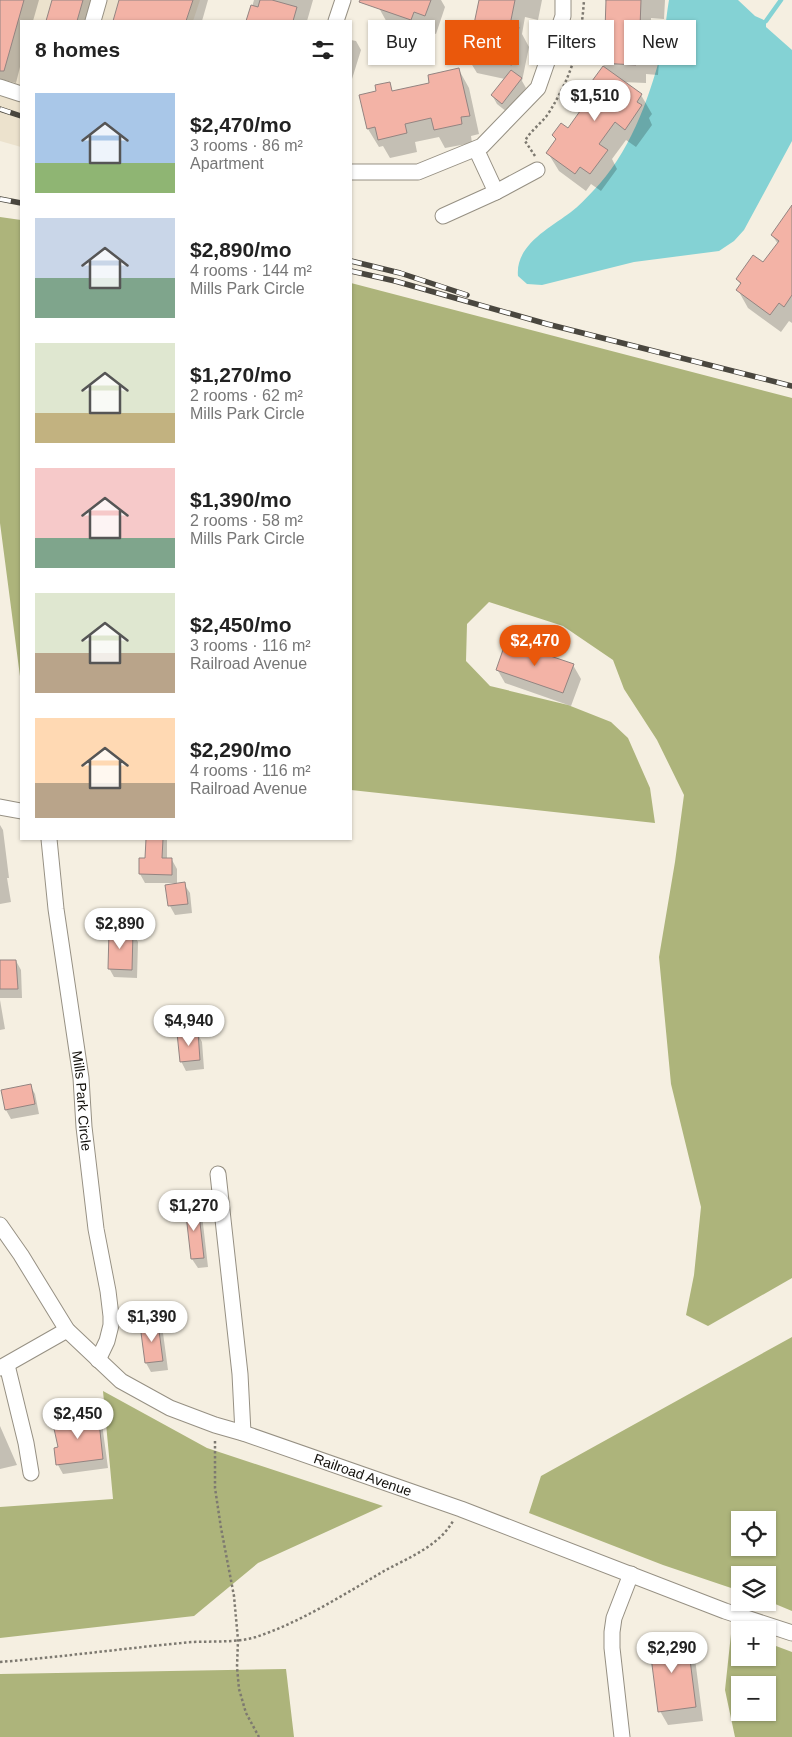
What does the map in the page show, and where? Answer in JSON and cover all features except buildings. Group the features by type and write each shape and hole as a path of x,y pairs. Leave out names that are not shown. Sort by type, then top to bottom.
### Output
{"street":[{"path":"93,20 99,0"},
{"path":"336,20 343,0"},
{"path":"352,172 418,172 482,146 538,88 563,16 563,0"},
{"path":"0,87 20,94"},
{"path":"476,149 496,192"},
{"path":"443,216 496,192 537,170"},
{"path":"0,807 20,811"},
{"name":"Mills Park Circle","path":"49,840 58,919 81,1078 84,1127 96,1229 111,1316 107,1341 98,1360"},
{"path":"218,1174 240,1374 243,1432"},
{"name":"Railroad Avenue","path":"0,1225 21,1255 67,1330 121,1381 154,1400 215,1425 243,1432 461,1509 725,1611 792,1633"},
{"path":"31,1473 26,1443 3,1366 67,1330"},
{"path":"622,1737 612,1648 612,1632 614,1618 631,1574"}],"path":[{"path":"537,170 542,167 525,141 544,120 554,104 574,61 582,30 584,0"},
{"path":"215,1425 216,1488 221,1528 234,1596 238,1640 237,1667 239,1690 246,1713 259,1737"},
{"path":"0,1662 183,1642 238,1640 255,1637 288,1624 327,1604 441,1538 450,1528 461,1509"}],"shaded area":[{"path":"0,0 200,0 193,20 20,20 20,147 0,141"}],"green space":[{"path":"0,217 20,220 20,676 0,523"},
{"path":"352,283 792,398 792,1278 708,1326 686,1315 694,1275 701,1207 671,1084 659,957 684,795 657,740 624,689 613,660 563,626 489,602 467,624 466,661 490,686 568,705 611,722 628,738 650,788 655,823 352,790"},
{"path":"792,1337 792,1611 776,1604 776,1566 731,1566 731,1588 663,1565 529,1513 541,1476"},
{"path":"103,1391 207,1448 383,1506 258,1563 194,1616 0,1638 0,1507 113,1499"},
{"path":"731,1634 731,1666 776,1666 776,1646 792,1652 792,1737 735,1737 732,1721 776,1721 776,1676 731,1676 731,1718 725,1690"},
{"path":"286,1669 294,1737 0,1737 0,1674"}],"water":[{"path":"669,0 738,0 755,16 766,21 766,27 792,50 792,141 744,230 734,241 719,251 634,262 542,285 527,284 518,276 522,255 528,246 544,231 574,210 593,191 617,161 636,126 658,65 696,65 696,20 666,20"}],"waterway":[{"path":"766,21 781,0"}],"railway":[{"path":"0,109 20,116"},
{"path":"0,199 20,203"},
{"path":"352,261 400,273 467,295"},
{"path":"352,271 395,281 547,324 792,386"}]}
